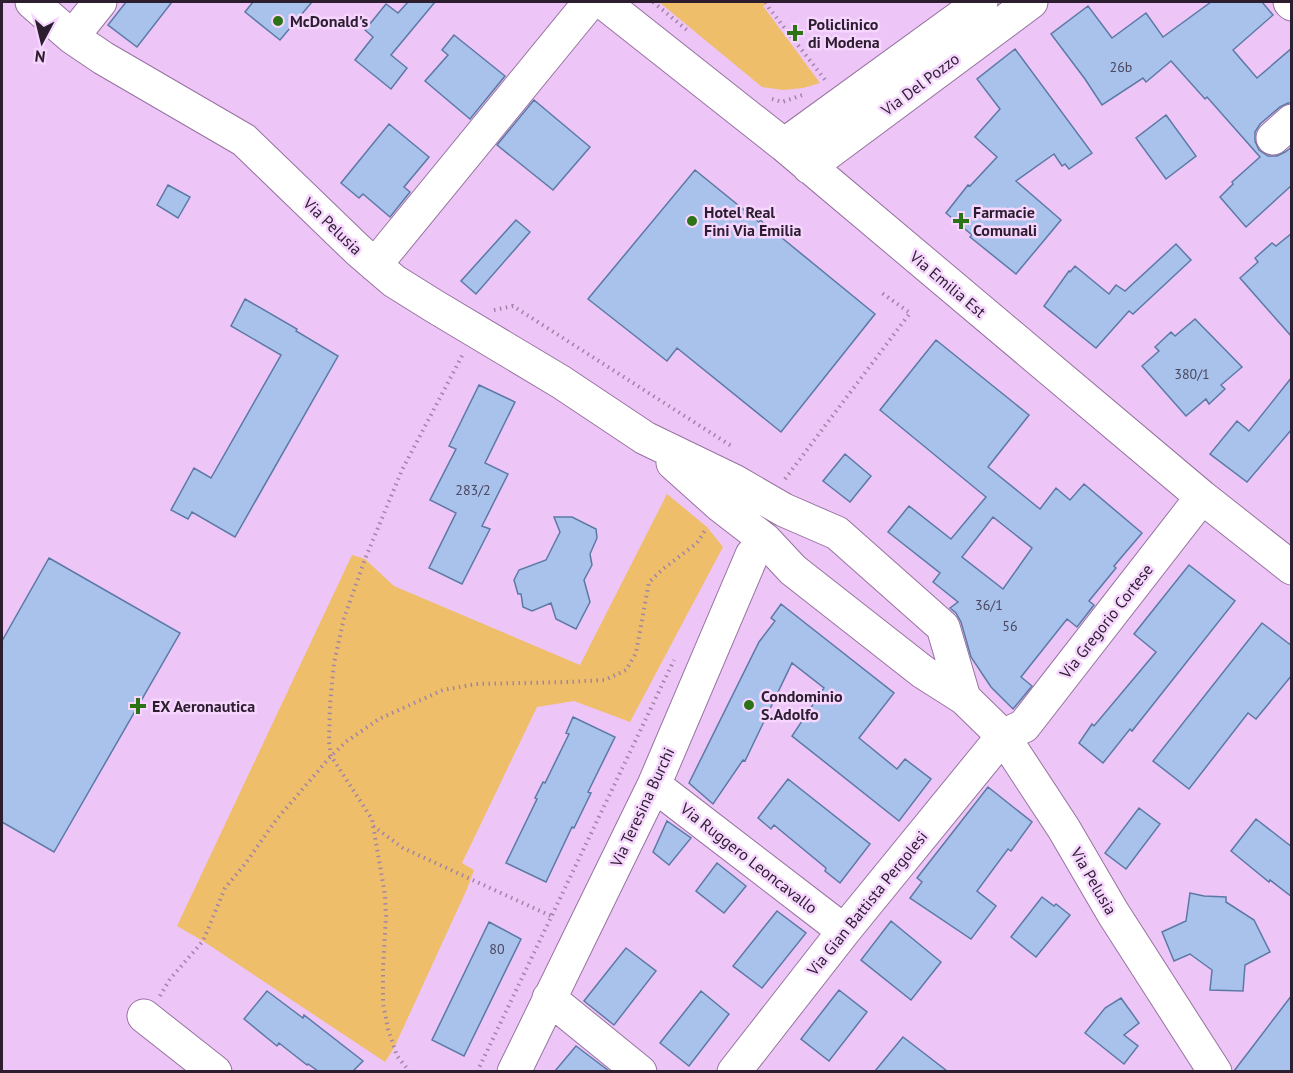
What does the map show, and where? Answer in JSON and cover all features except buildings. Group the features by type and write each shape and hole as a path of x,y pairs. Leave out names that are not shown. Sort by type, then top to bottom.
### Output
{"street":[{"name":"Via Pelusia","path":"32,2 72,37 103,58 244,140 359,251 394,281 561,382 727,493 793,570 924,672 964,698 1003,736 1064,829 1204,1066"},
{"path":"72,37 100,2"},
{"path":"375,265 590,2"},
{"name":"Via Emilia Est","path":"603,2 784,145 1202,497 1292,568"},
{"name":"Via Del Pozzo","path":"784,145 981,2"},
{"name":"Via Del Pozzo","path":"809,167 1020,5"},
{"name":"Via Pelusia","path":"727,493 784,510 837,533 944,627 964,698"},
{"name":"Via Gregorio Cortese","path":"1003,736 1024,726 1202,497"},
{"path":"765,540 778,543 790,535 792,521 784,510"},
{"name":"Via Teresina Burchi","path":"513,1071 654,785 752,555 765,540"},
{"name":"Via Gian Battista Pergolesi","path":"734,1071 844,931 1003,736"},
{"name":"Via Ruggero Leoncavallo","path":"654,785 844,931"},
{"path":"549,998 640,1071"},
{"path":"145,1016 215,1071"}],"path":[{"path":"766,2 829,85"},
{"path":"768,98 782,102 810,92"},
{"path":"776,474 784,480 910,313 882,293"},
{"path":"145,1016 170,980 203,941 225,888 276,820 332,756 347,741 380,719 443,690 476,684 604,680 626,670 636,654 649,582 697,543 727,493 751,459 513,306 494,310 472,329 466,349 402,470 364,559 344,618 334,663 329,742 332,756 372,819 385,895 383,1003 388,1029 397,1056 410,1071"},
{"path":"477,1071 678,653"},
{"path":"373,825 403,848 551,916"}],"shaded area":[{"path":"659,2 769,2 763,6 820,83 783,90 762,87"},
{"path":"667,494 707,527 723,547 630,722 574,701 537,707 462,863 474,870 467,889 394,1048 385,1062 177,926 352,555 365,559 394,586 580,665"}],"place":[{"name":"McDonald's","path":"278,21"},
{"name":"Policlinico di Modena","path":"795,33"},
{"name":"Hotel Real Fini Via Emilia","path":"692,221"},
{"name":"Farmacie Comunali","path":"961,221"},
{"name":"Condominio S.Adolfo","path":"749,705"},
{"name":"EX Aeronautica","path":"138,706"}]}
